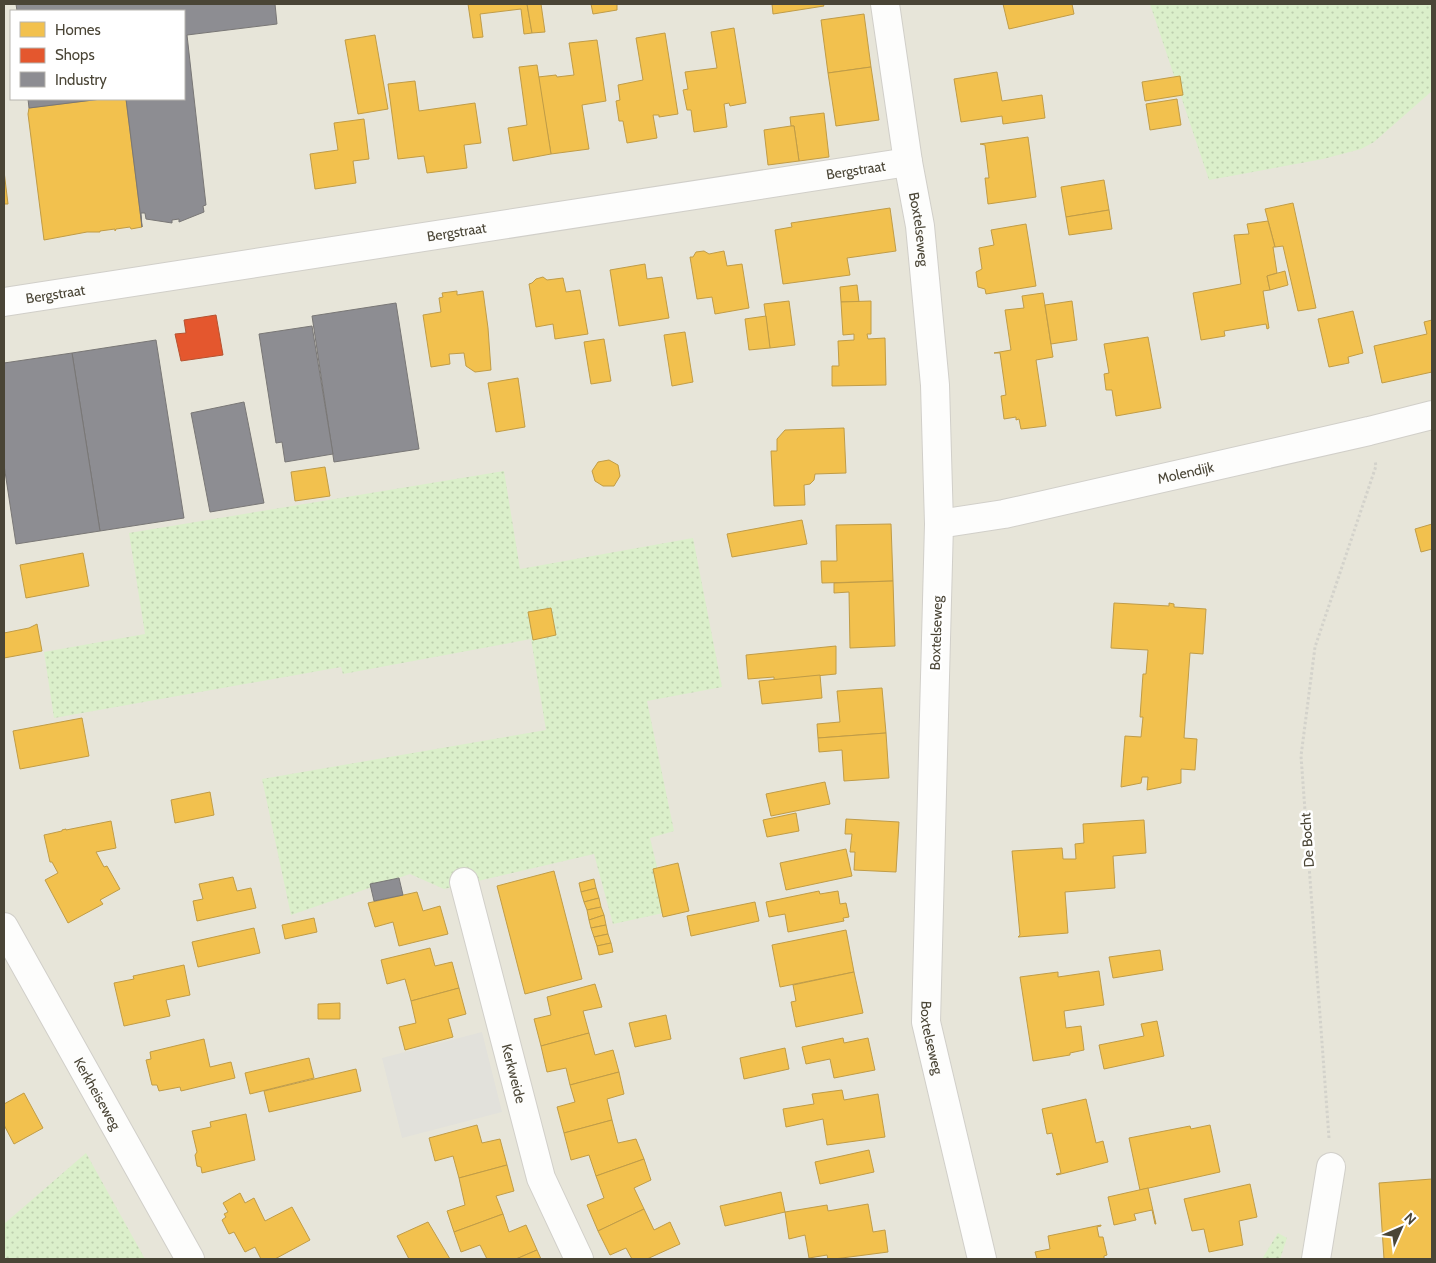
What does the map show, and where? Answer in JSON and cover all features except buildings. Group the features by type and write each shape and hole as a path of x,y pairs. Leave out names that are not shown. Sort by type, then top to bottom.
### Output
{"street":[{"name":"Boxtelseweg","path":"885,4 908,162 920,226 934,375 940,524 926,1022 982,1259"},
{"name":"Bergstraat","path":"4,302 908,162"},
{"name":"Molendijk","path":"940,524 1004,514 1369,431 1432,414"},
{"name":"Kerkweide","path":"464,882 541,1178 579,1259"},
{"name":"Kerkheiseweg","path":"4,928 190,1259"},
{"path":"1316,1259 1331,1167"}],"path":[{"name":"De Bocht","path":"1331,1167 1301,756 1315,647 1376,466 1369,431"}],"shaded area":[{"path":"4,4 1432,4 1432,1259 4,1259"},
{"path":"482,1032 502,1112 402,1138 382,1058"}],"green space":[{"path":"1150,4 1432,4 1432,91 1374,142 1361,149 1323,159 1209,180"},
{"path":"504,471 520,569 693,538 722,687 647,701 674,831 650,838 668,912 613,924 594,854 444,889 410,874 291,915 262,779 546,730 531,639 343,674 341,667 54,718 44,652 145,634 129,533"},
{"path":"86,1153 145,1259 4,1259 4,1224"},
{"path":"1278,1233 1287,1238 1280,1259 1262,1259"}]}
